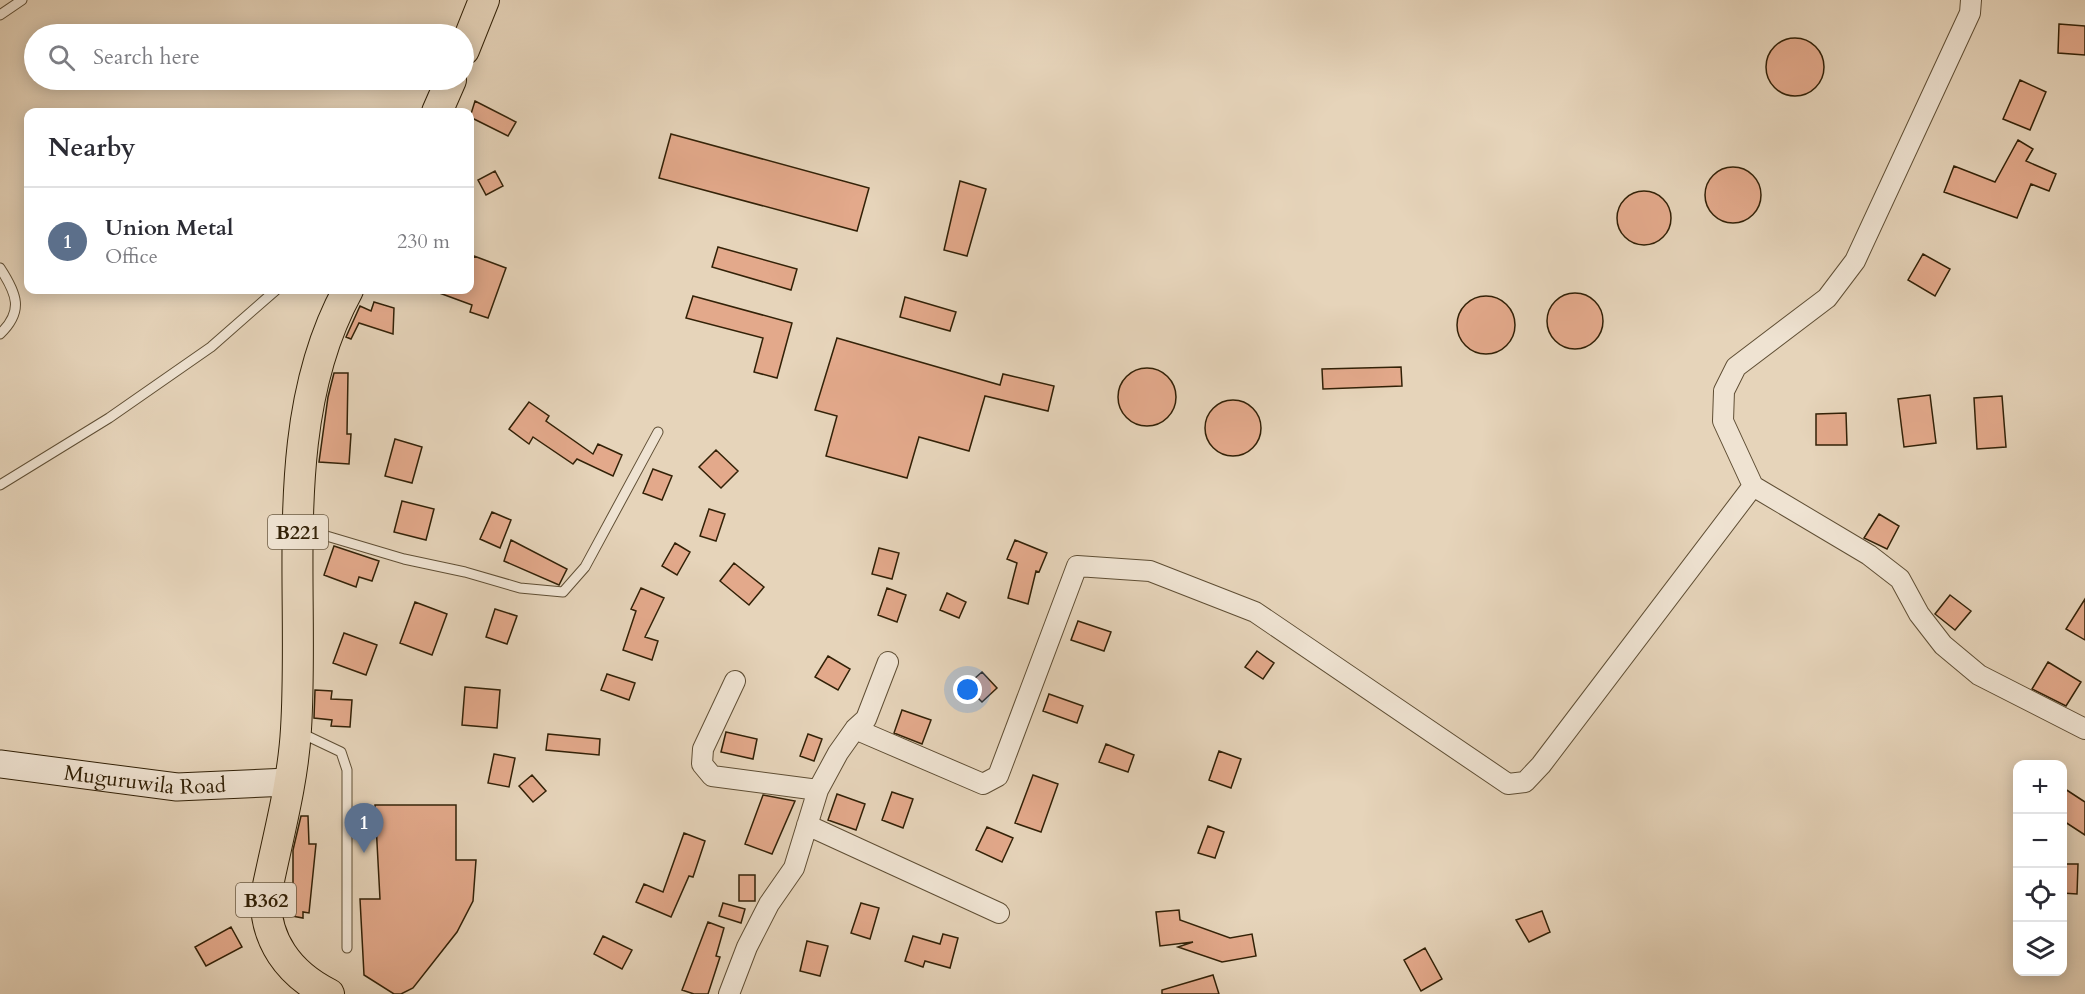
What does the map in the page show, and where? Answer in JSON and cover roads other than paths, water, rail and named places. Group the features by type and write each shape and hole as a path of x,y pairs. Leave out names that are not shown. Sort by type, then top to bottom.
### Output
{"main road":[{"path":"474,25 484,0"},
{"path":"439,108 447,90"},
{"name":"B221","path":"289,782 296,731 298,528 310,395 323,345 346,294"},
{"name":"B362","path":"289,782 266,895 265,915 269,932 279,952 296,972 329,994"}],"street":[{"path":"1971,0 1970,13 1855,261 1827,298 1736,367 1724,391 1723,421 1753,486 1869,555 1900,579 1919,614 1943,645 1979,675 2085,729"},
{"path":"855,729 983,784 998,776 1077,566 1150,571 1255,612 1508,784 1525,782 1541,765 1753,486"},
{"path":"729,994 747,946 769,904 794,868 818,790 855,729 866,719 888,662"},
{"path":"735,681 703,749 702,764 712,776 818,790"},
{"name":"Muguruwila Road","path":"0,764 177,787 289,782"},
{"path":"807,825 999,913"}],"lane":[{"path":"0,15 22,0"},
{"path":"0,268 13,288 16,307 11,323 0,334"},
{"path":"0,485 109,418 211,347 271,294"},
{"path":"298,528 404,559 465,572 520,588 563,592 585,567 658,432"},
{"path":"296,731 341,752 347,770 347,948"}],"place":[{"name":"Union Metal","path":"364,853"}]}
